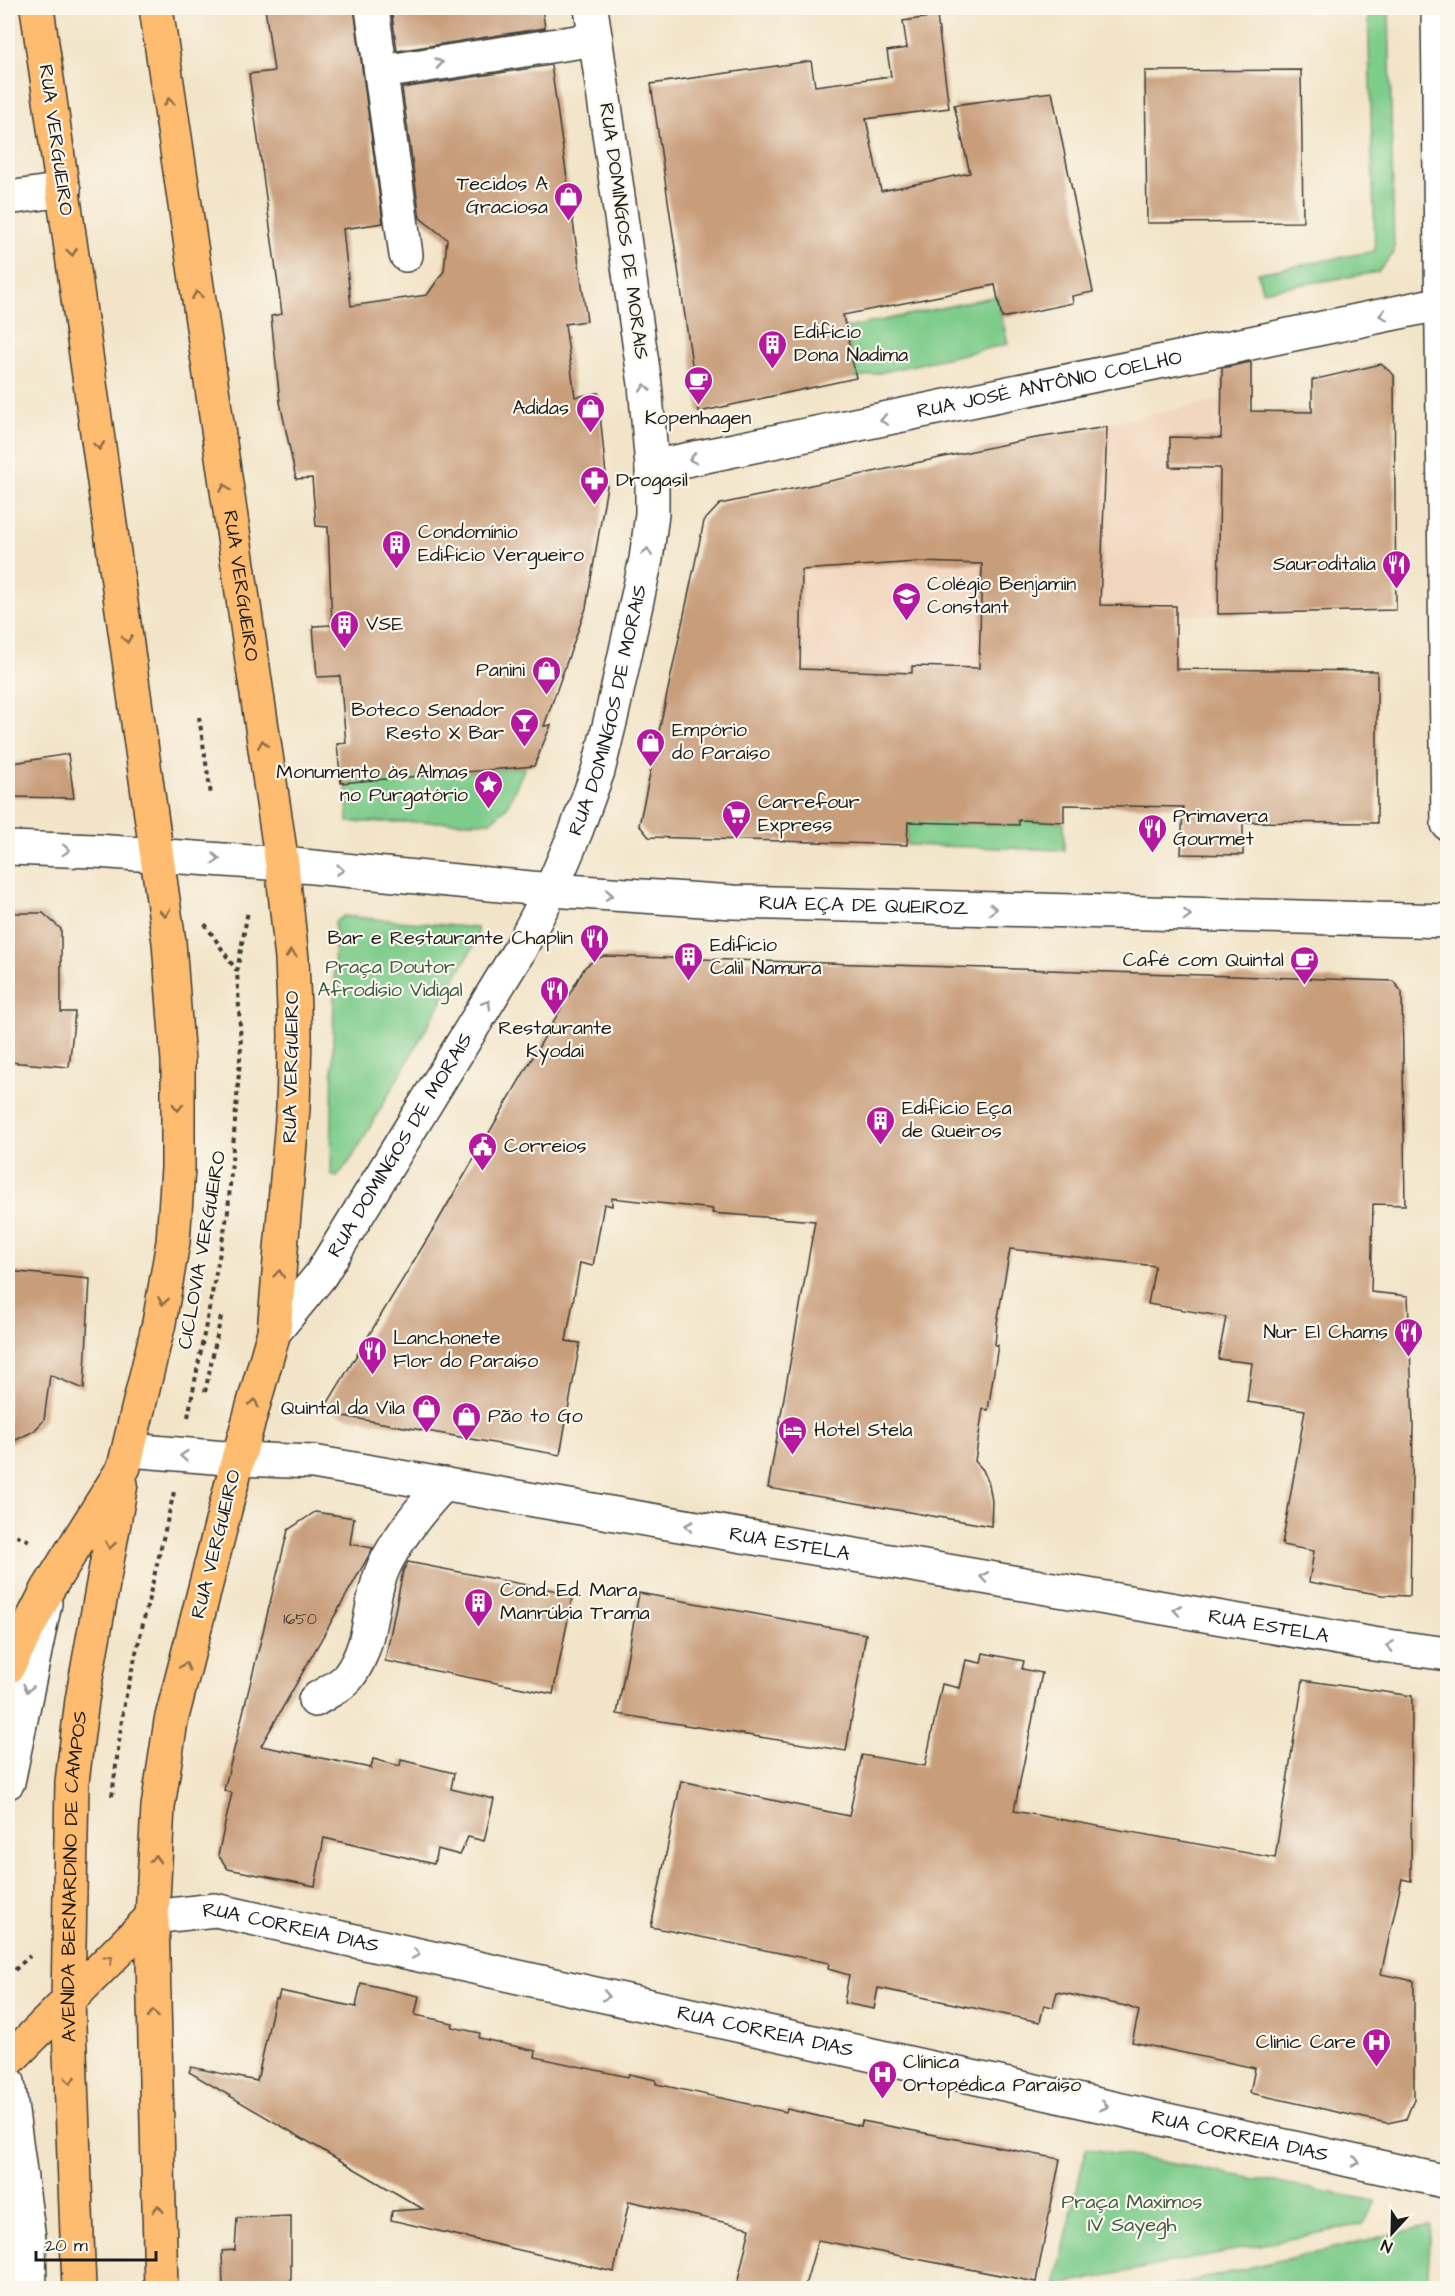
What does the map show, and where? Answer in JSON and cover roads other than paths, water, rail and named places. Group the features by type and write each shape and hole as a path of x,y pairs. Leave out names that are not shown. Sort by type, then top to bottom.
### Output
{"main road":[{"name":"RUA VERGUEIRO","path":"8,1667 48,1589 127,1459 159,1323 173,1242 178,1168 178,1061 158,855 37,8"},
{"name":"RUA VERGUEIRO","path":"152,1917 158,1807 171,1721 238,1459 274,1332 293,1108 295,1035 292,959 282,864 156,8"},
{"name":"AVENIDA BERNARDINO DE CAMPOS","path":"79,2289 68,2000 69,1842 75,1740 127,1459"},
{"path":"8,2061 152,1917"},
{"path":"152,1917 161,2289"}],"street":[{"path":"372,8 406,255"},
{"path":"1438,8 1444,303 1448,824"},
{"path":"382,72 593,23"},
{"name":"RUA DOMINGOS DE MORAIS","path":"274,1332 320,1276 519,951 550,890 598,771 615,704 646,559 652,514 652,467 645,384 593,23"},
{"path":"8,198 64,190"},
{"name":"RUA JOSÉ ANTÔNIO COELHO","path":"652,467 1444,303"},
{"name":"RUA EÇA DE QUEIROZ","path":"8,848 282,864 550,890 734,902 1448,921"},
{"name":"RUA ESTELA","path":"127,1459 313,1462 1373,1644 1448,1654"},
{"path":"315,1700 348,1677 368,1642 375,1594 386,1563 422,1507 444,1484"},
{"path":"8,1782 48,1589"},
{"name":"RUA CORREIA DIAS","path":"152,1917 215,1910 1448,2181"},
{"path":"8,2082 28,2240 30,2289"}],"place":[{"name":"Tecidos A Graciosa","path":"569,222"},
{"name":"Edifício Dona Nadima","path":"773,370"},
{"name":"Kopenhagen","path":"698,406"},
{"name":"Adidas","path":"590,434"},
{"name":"Drogasil","path":"595,506"},
{"name":"Condomínio Edifício Vergueiro","path":"397,570"},
{"name":"Sauroditalia","path":"1397,590"},
{"name":"Colégio Benjamin Constant","path":"906,622"},
{"name":"VSE","path":"345,650"},
{"name":"Panini","path":"546,696"},
{"name":"Boteco Senador Resto X Bar","path":"525,748"},
{"name":"Empório do Paraíso","path":"651,768"},
{"name":"Monumento às Almas no Purgatório","path":"489,810"},
{"name":"Carrefour Express","path":"737,840"},
{"name":"Primavera Gourmet","path":"1152,854"},
{"name":"Bar e Restaurante Chaplin","path":"594,964"},
{"name":"Edifício Calil Namura","path":"689,982"},
{"name":"Café com Quintal","path":"1305,986"},
{"name":"Restaurante Kyodai","path":"555,1016"},
{"name":"Edifício Eça de Queiros","path":"881,1146"},
{"name":"Correios","path":"483,1172"},
{"name":"Nur El Chams","path":"1409,1358"},
{"name":"Lanchonete Flor do Paraíso","path":"372,1376"},
{"name":"Quintal da Vila","path":"426,1434"},
{"name":"Pão to Go","path":"467,1442"},
{"name":"Hotel Stela","path":"793,1456"},
{"name":"Cond. Ed. Mara Manrúbia Trama","path":"479,1628"},
{"name":"Clinic Care","path":"1377,2068"},
{"name":"Clínica Ortopédica Paraíso","path":"882,2100"}],"park label":[{"name":"Praça Doutor Afrodísio Vidigal","path":"390,978"},
{"name":"Praça Maximos IV Sayegh","path":"1132,2214"}]}
